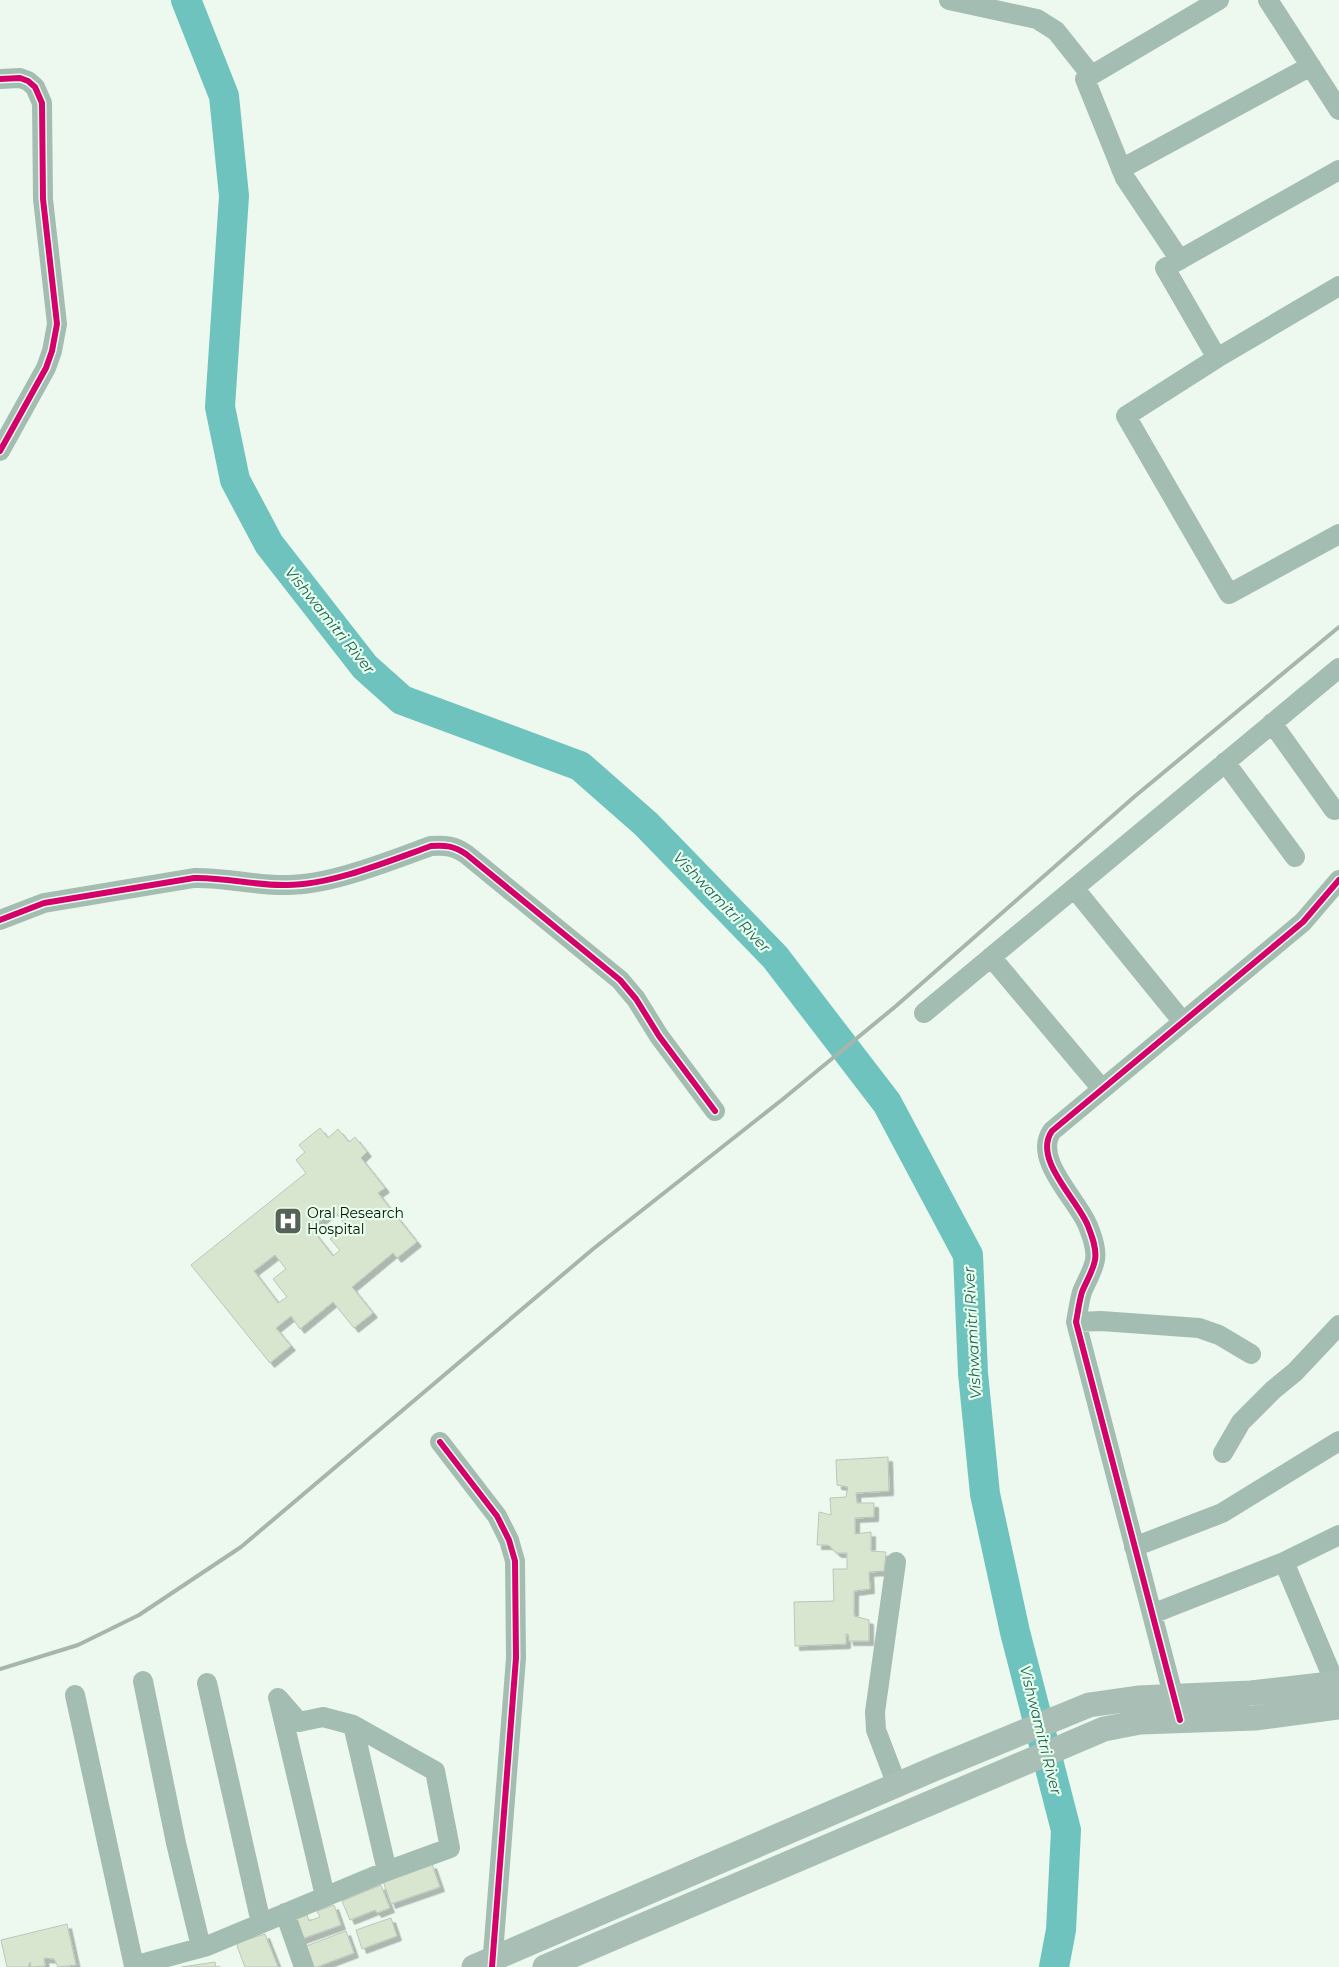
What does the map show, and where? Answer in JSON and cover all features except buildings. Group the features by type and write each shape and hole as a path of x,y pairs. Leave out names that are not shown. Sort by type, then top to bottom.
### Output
{"main road":[{"path":"486,1964 896,1785 1089,1705 1173,1696 1251,1693 1337,1683"},
{"path":"545,1967 949,1793 1104,1729 1140,1722 1255,1718 1339,1707"}],"street":[{"path":"949,0 1037,18 1056,32 1091,75"},
{"path":"1180,260 1125,178 1085,79 1219,0"},
{"path":"1268,0 1339,110"},
{"path":"1121,169 1311,66"},
{"path":"0,79 20,78 28,81 35,86 42,104 44,214 57,324 52,352 46,368 0,451"},
{"path":"1217,358 1165,268 1339,170"},
{"path":"1339,286 1217,358 1126,416 1229,594 1339,534"},
{"path":"924,1013 1339,668"},
{"path":"1272,723 1334,810"},
{"path":"1225,762 1295,857"},
{"path":"0,920 44,904 194,878 212,878 284,886 312,883 432,846 445,845 456,848 466,854 620,980 636,999 659,1036 714,1111"},
{"path":"1180,1720 1076,1322 1080,1301 1095,1259 1093,1242 1082,1213 1052,1167 1046,1152 1046,1139 1052,1131 1303,922 1339,880"},
{"path":"1074,888 1183,1022"},
{"path":"991,957 1102,1089"},
{"path":"1076,1322 1101,1321 1199,1328 1219,1336 1251,1354"},
{"path":"1223,1454 1241,1422 1272,1390 1295,1372 1339,1325"},
{"path":"1134,1547 1222,1513 1339,1441"},
{"path":"440,1442 497,1516 509,1540 514,1560 516,1658 486,1964"},
{"path":"1152,1614 1284,1562 1339,1535"},
{"path":"896,1562 875,1712 876,1730 896,1785"},
{"path":"1284,1562 1337,1683"},
{"path":"143,1681 176,1843 202,1947"},
{"path":"207,1683 261,1923"},
{"path":"75,1696 134,1966 202,1947 387,1871 450,1848 435,1771 353,1725 323,1717 299,1722 278,1698 325,1896"},
{"path":"353,1725 387,1871"},
{"path":"285,1913 304,1967"}],"waterway":[{"name":"Vishwamitri River","path":"186,0 224,96 234,196 220,407 235,480 269,544 365,667 402,700 580,766 646,824 775,957 887,1103 968,1255 973,1373 985,1494 1015,1632 1066,1830 1061,1930 1054,1967"}],"railway":[{"path":"0,1669 78,1645 139,1615 241,1547 593,1249 783,1099 896,1006 1134,797 1339,627"}],"cycle path":[{"path":"0,79 20,78 28,81 35,87 42,103 43,199 57,324 52,351 46,368 0,451"},
{"path":"0,920 44,903 194,878 275,885 304,884 341,877 431,846 458,849 620,980 636,999 659,1036 715,1111"},
{"path":"1180,1720 1076,1322 1082,1292 1095,1260 1094,1243 1083,1216 1052,1167 1047,1142 1052,1131 1303,922 1339,880"},
{"path":"440,1442 497,1516 509,1540 515,1561 516,1658 492,1967"}],"place":[{"name":"Oral Research Hospital","path":"288,1221"}]}
